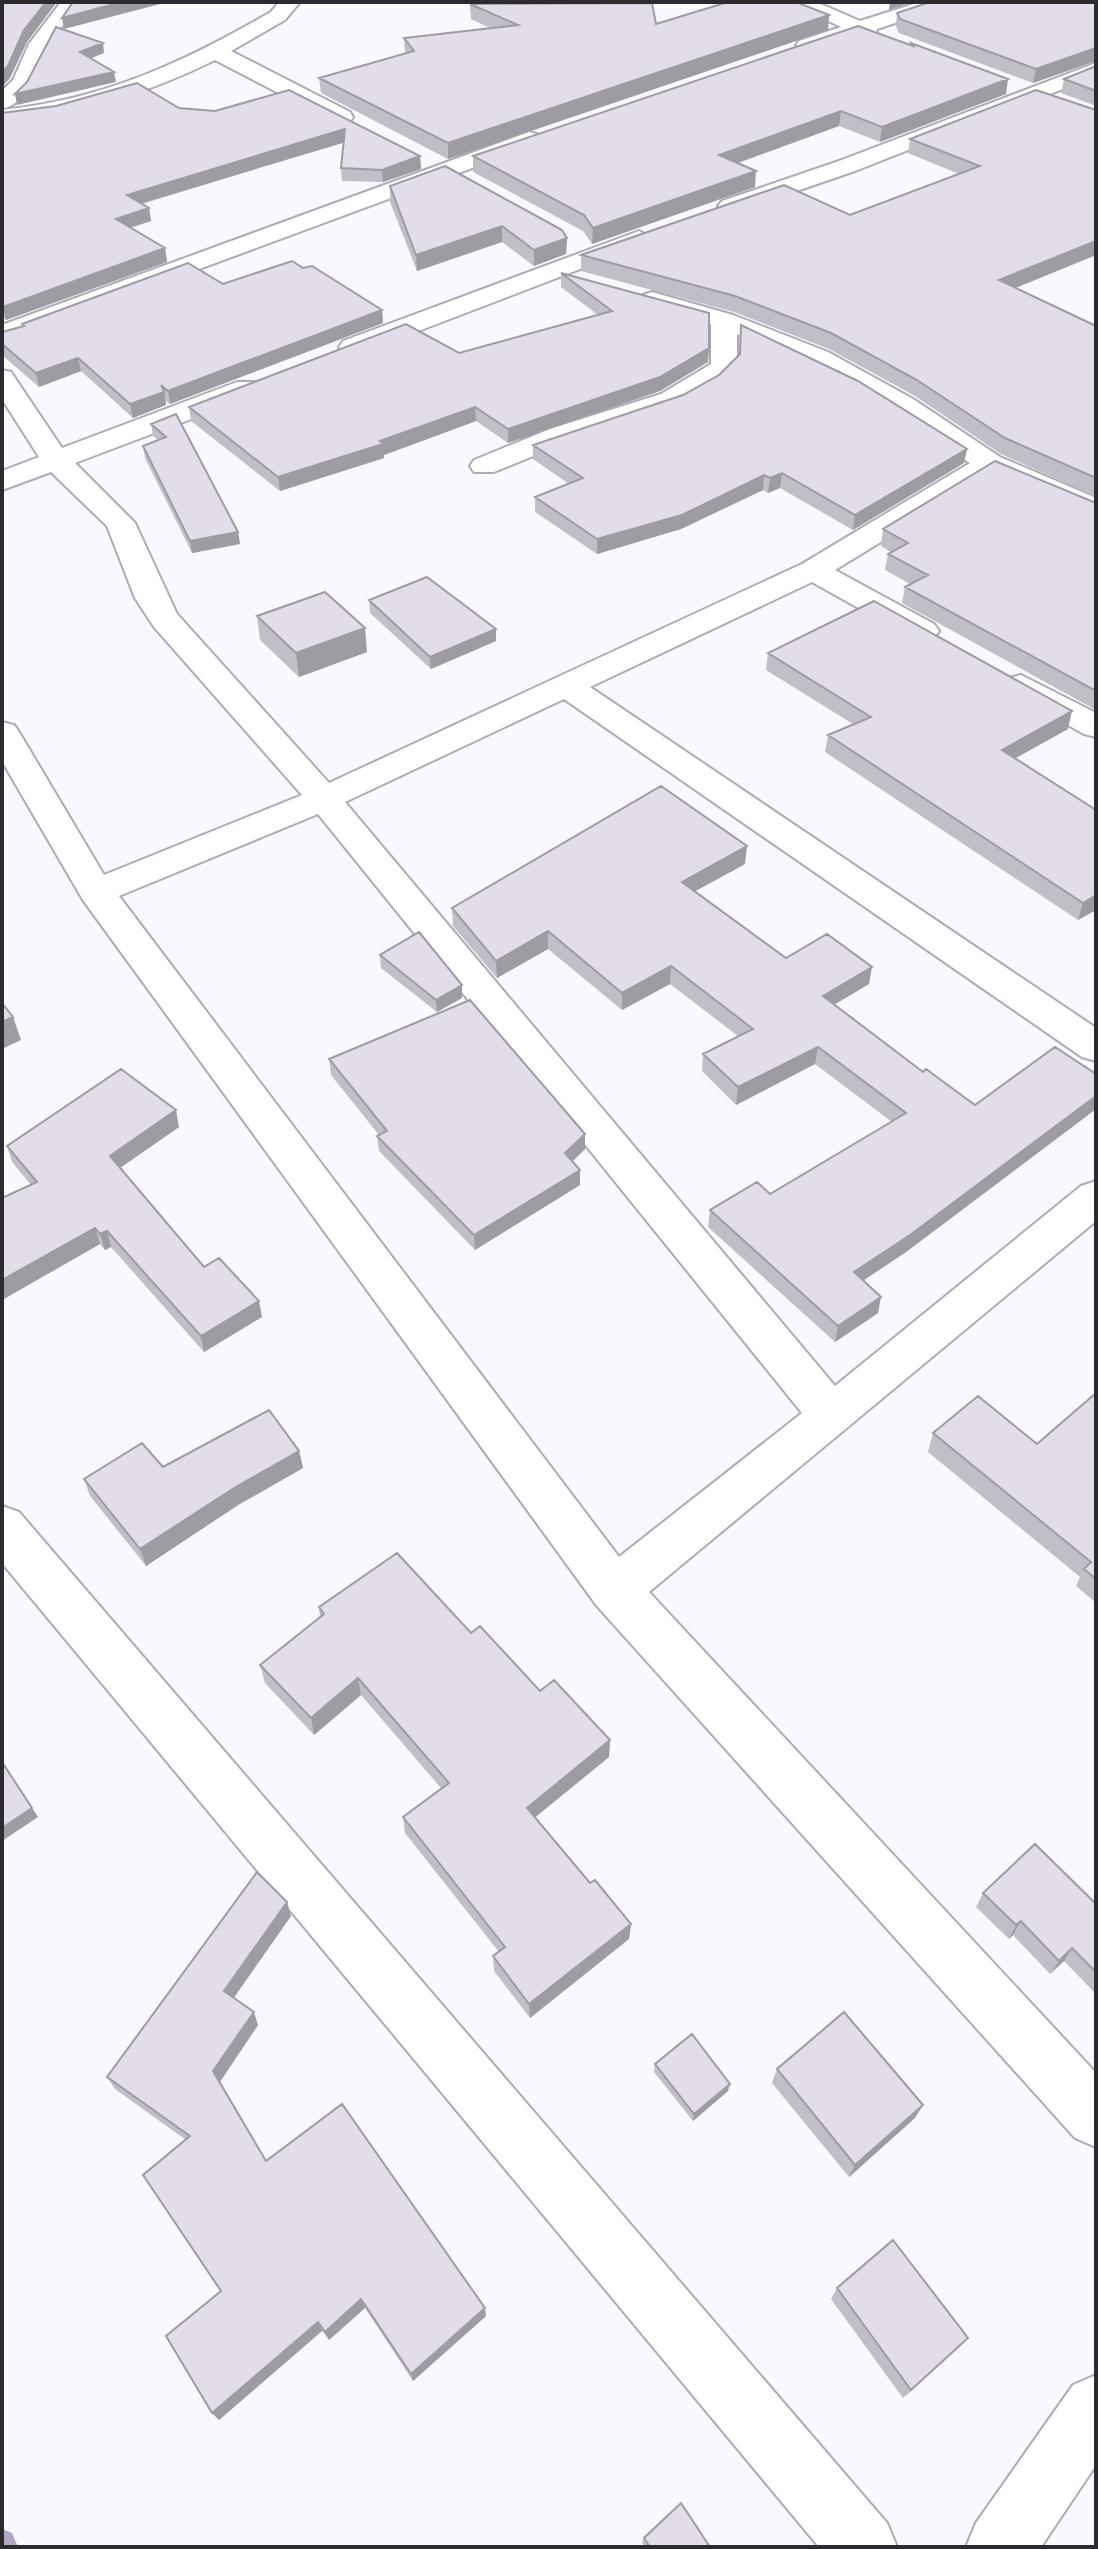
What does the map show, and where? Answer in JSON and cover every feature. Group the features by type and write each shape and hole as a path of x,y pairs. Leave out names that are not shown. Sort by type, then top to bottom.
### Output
{"street":[{"path":"2,103 22,83 39,44 71,2"},
{"path":"2,117 34,114 122,96 162,80 216,52 278,16 290,2"},
{"path":"799,2 887,39"},
{"path":"784,52 940,2"},
{"path":"216,52 364,128"},
{"path":"707,213 847,166 1034,96 1096,69"},
{"path":"1005,84 1059,104"},
{"path":"2,334 550,132"},
{"path":"418,156 471,183"},
{"path":"323,358 666,228"},
{"path":"631,294 724,320 819,358 903,405 990,463 1096,509"},
{"path":"484,466 568,432 662,405 703,386 724,366 724,320"},
{"path":"2,378 57,462 120,523 151,598 165,620 324,799 832,1416"},
{"path":"2,481 264,381"},
{"path":"96,892 324,799 813,570 990,463"},
{"path":"813,570 948,645"},
{"path":"988,667 1096,727"},
{"path":"566,685 1096,1047"},
{"path":"2,732 96,892 615,1590 1096,2117"},
{"path":"615,1590 832,1416 1096,1197"},
{"path":"2,1527 863,2547"},
{"path":"1000,2547 1096,2408"}],"building":[{"path":"2,2 46,2 24,30 8,66 2,72"},
{"path":"73,2 122,2 62,18"},
{"path":"728,2 796,2 829,15 448,143 319,78 414,51 404,38 518,25 470,4 652,3 656,24"},
{"path":"930,2 1096,2 1096,48 1036,69 900,19 897,13"},
{"path":"858,26 1008,79 882,127 841,111 719,155 756,171 593,228 584,215 473,156"},
{"path":"56,27 103,43 80,52 114,72 15,94 27,82"},
{"path":"1096,66 1096,91 1064,79"},
{"path":"137,83 179,108 215,111 289,90 420,156 382,170 341,168 345,129 127,195 149,208 116,219 165,248 3,307 2,113 56,106"},
{"path":"1036,90 1096,110 1096,241 999,280 1096,326 1096,478 1005,438 917,380 831,333 735,296 581,255 784,185 850,215 980,166 910,139"},
{"path":"445,166 562,230 567,238 534,250 502,226 416,255 390,186"},
{"path":"292,261 303,268 312,266 382,310 168,391 161,385 164,392 130,404 78,358 36,373 2,344 2,332 188,263 223,284"},
{"path":"561,273 709,313 709,348 660,377 508,429 475,407 380,441 383,444 278,477 189,407 406,324 459,353 612,311"},
{"path":"741,325 858,381 967,449 855,515 782,473 770,478 764,475 682,515 597,539 535,497 583,478 533,445 683,395 719,375 740,354"},
{"path":"176,414 238,532 190,541 143,446 166,437 151,424"},
{"path":"995,461 1096,503 1096,691 905,587 928,575 888,554 908,543 883,529"},
{"path":"427,577 496,629 430,657 369,600"},
{"path":"325,592 365,628 296,653 257,616"},
{"path":"874,601 1072,711 1002,750 1096,810 1096,895 1083,903 828,735 871,717 768,653"},
{"path":"661,786 747,846 682,882 786,958 827,934 872,967 823,996 923,1072 926,1069 975,1105 1055,1047 1096,1074 1096,1096 910,1235 854,1272 881,1297 838,1326 710,1210 757,1182 770,1194 906,1113 818,1047 738,1087 703,1054 753,1029 671,966 622,993 548,931 496,961 452,908"},
{"path":"419,932 462,985 436,1000 380,955"},
{"path":"470,1000 585,1134 565,1153 580,1170 474,1235 377,1136 387,1131 329,1059"},
{"path":"2,1003 13,1017 2,1022"},
{"path":"121,1069 176,1110 110,1156 204,1267 219,1258 259,1301 201,1336 107,1231 100,1234 95,1228 2,1280 2,1198 37,1182 7,1146"},
{"path":"1096,1393 1096,1579 1084,1569 1091,1562 933,1433 978,1396 1037,1444"},
{"path":"269,1410 299,1451 234,1488 140,1549 84,1479 142,1443 163,1467"},
{"path":"397,1553 471,1633 480,1626 540,1691 554,1680 610,1740 527,1808 590,1883 595,1880 631,1924 529,2004 493,1956 505,1947 403,1817 449,1783 358,1678 311,1718 260,1665 324,1614 319,1607"},
{"path":"2,1762 32,1808 2,1828"},
{"path":"1035,1844 1096,1904 1096,1972 1072,1948 1059,1961 1021,1921 1016,1925 983,1893"},
{"path":"257,1872 287,1902 224,1991 254,2012 213,2071 266,2161 342,2104 485,2308 411,2374 361,2299 325,2332 318,2322 212,2413 166,2336 221,2291 143,2175 190,2136 107,2077"},
{"path":"844,2012 923,2105 855,2165 777,2069"},
{"path":"692,2034 730,2084 694,2114 655,2064"},
{"path":"893,2240 968,2338 911,2390 837,2288"},
{"path":"681,2503 710,2547 650,2547 644,2538"}],"waterway":[{"path":"2,2543 4,2547"}]}
